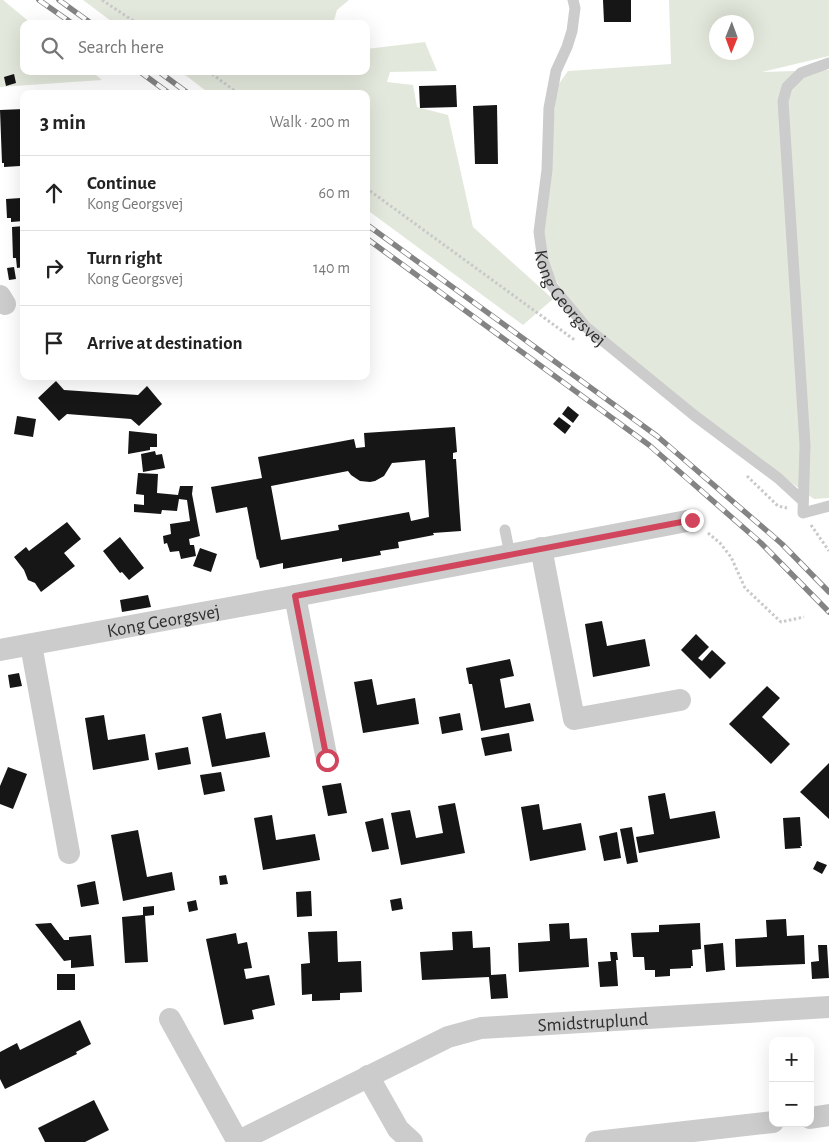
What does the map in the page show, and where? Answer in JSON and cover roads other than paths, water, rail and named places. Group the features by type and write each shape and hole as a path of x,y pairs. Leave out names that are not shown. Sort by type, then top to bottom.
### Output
{"street":[{"name":"Kong Georgsvej","path":"0,650 692,520"},
{"path":"541,548 574,719 680,700"},
{"path":"295,596 327,760"},
{"path":"32,645 70,853"},
{"name":"Smidstruplund","path":"170,1019 237,1142 276,1133 368,1076 448,1037 480,1028 829,1007"},
{"path":"368,1076 398,1129 412,1142"},
{"path":"814,1118 829,1116"},
{"path":"596,1142 769,1122"}],"lane":[{"name":"Kong Georgsvej","path":"573,0 575,8 572,30 567,47 556,71 549,108 547,170 539,232 543,260 552,286 586,327 695,416 778,478 803,501"},
{"path":"829,63 801,73 787,87 783,101 805,445 803,513 829,506"},
{"path":"505,530 510,555"}],"railway":[{"path":"39,0 67,20"},
{"path":"59,0 86,20"},
{"path":"144,75 165,90"},
{"path":"163,75 184,90"},
{"path":"370,227 657,436 782,544 829,592"},
{"path":"370,241 649,445 761,543 829,612"}]}
